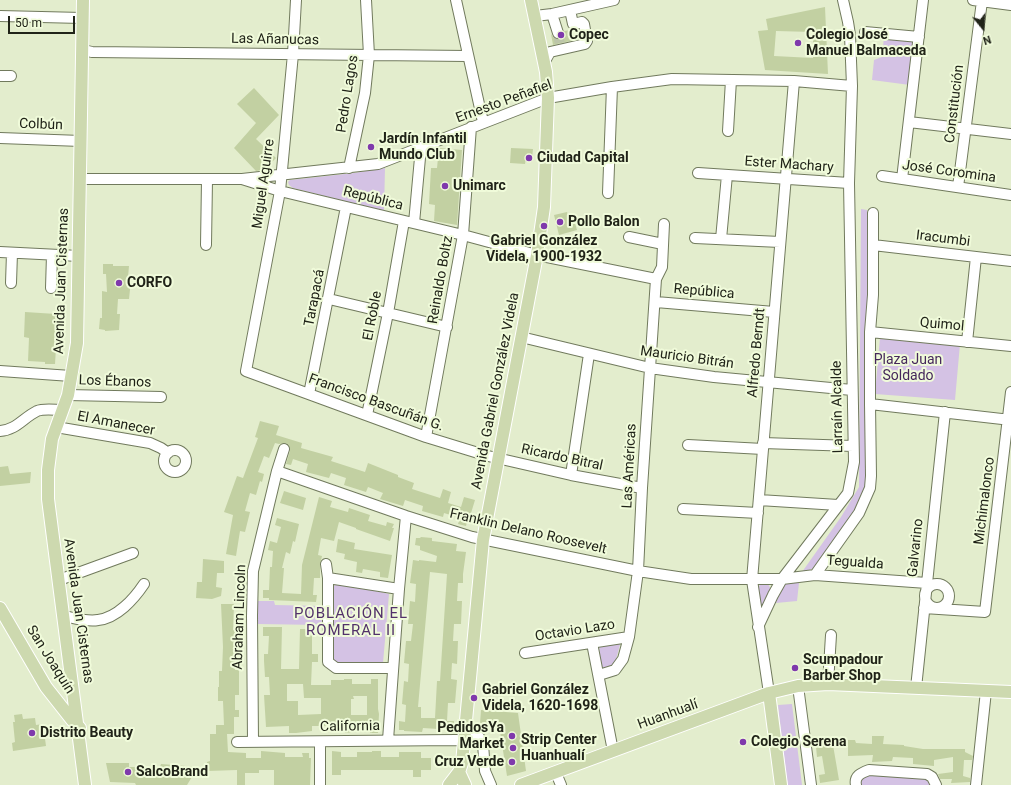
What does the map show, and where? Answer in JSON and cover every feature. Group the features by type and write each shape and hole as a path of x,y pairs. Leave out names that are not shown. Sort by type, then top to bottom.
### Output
{"main road":[{"name":"Avenida Juan Cisternas","path":"83,0 77,343 68,394 52,439 48,470 48,499 85,785"},
{"name":"Avenida Gabriel González Videla","path":"460,772 465,738 483,540 537,255 544,206 548,98 544,63 532,0"},
{"name":"San Joaquín","path":"0,608 46,687 78,726"},
{"name":"Huanhualí","path":"521,785 769,693 798,686 828,684 1011,692"},
{"path":"769,693 781,785"},
{"name":"Avenida Juan Cisternas","path":"78,726 84,733 86,740 92,785"},
{"path":"449,785 460,772 465,785"}],"street":[{"name":"Miguel Aguirre","path":"246,371 280,191 293,54 296,0"},
{"name":"Pedro Lagos","path":"349,168 365,93 369,55 366,0"},
{"path":"456,0 467,56 483,122"},
{"path":"535,16 552,14 611,0"},
{"name":"Larraín Alcalde","path":"758,628 782,579 848,493 854,462 850,183 852,86 850,35 843,0"},
{"path":"902,179 923,0"},
{"path":"977,1 1011,5"},
{"name":"Constitución","path":"958,188 966,129 977,1"},
{"path":"570,10 573,24"},
{"path":"544,63 550,52 561,47 585,44 587,41 584,24 582,22 557,30 552,14"},
{"path":"0,16 82,18"},
{"path":"865,32 919,37"},
{"name":"Las Añanucas","path":"83,50 92,52 467,56"},
{"path":"0,76 11,76"},
{"name":"Ernesto Peñafiel","path":"242,179 378,164 548,98 612,88 672,79 794,81 852,86"},
{"path":"728,131 731,80"},
{"name":"Alfredo Berndt","path":"758,628 752,580 794,81"},
{"path":"608,193 612,88"},
{"path":"909,122 1011,134"},
{"name":"Reinaldo Boltz","path":"426,437 463,235 471,127"},
{"name":"Colbún","path":"0,138 81,141"},
{"name":"El Roble","path":"367,415 409,222 421,147"},
{"name":"Ester Machary","path":"698,173 850,183"},
{"name":"Ester Machary","path":"720,239 727,175"},
{"name":"José Coromina","path":"882,176 1011,195"},
{"name":"República","path":"80,179 242,179 280,191 463,235 537,255 656,279"},
{"path":"206,245 207,180"},
{"name":"Tarapacá","path":"310,394 346,207"},
{"path":"815,574 859,513 870,488 870,332 873,295 873,213"},
{"name":"Las Américas","path":"599,675 615,670 619,666 623,659 629,637 638,571 650,368 656,302 656,279 662,268 664,224"},
{"path":"629,237 663,244"},
{"path":"695,238 780,242"},
{"name":"Iracumbi","path":"872,245 1011,262"},
{"path":"0,252 79,256"},
{"path":"11,283 12,253"},
{"path":"51,288 52,255"},
{"path":"967,342 976,257"},
{"path":"329,299 447,328"},
{"name":"República","path":"656,302 774,312"},
{"name":"Quimol","path":"870,332 1011,346"},
{"name":"Mauricio Bitrán","path":"521,337 650,368 714,377 852,390"},
{"path":"571,475 589,354"},
{"path":"0,371 72,376"},
{"name":"Francisco Bascuñán G.","path":"246,371 426,437 499,458"},
{"name":"Michimalonco","path":"936,609 986,612 1010,419 1011,392"},
{"name":"Los Ébanos","path":"68,394 161,397"},
{"path":"870,404 1010,419"},
{"path":"0,431 16,426 38,410 63,410"},
{"name":"Galvarino","path":"916,688 945,412"},
{"name":"El Amanecer","path":"56,427 150,443 162,448 168,453"},
{"path":"688,445 853,446"},
{"name":"Abraham Lincoln","path":"253,742 253,571 277,471 284,449"},
{"name":"Ricardo Bitral","path":"499,458 571,475 642,488"},
{"name":"Franklin Delano Roosevelt","path":"277,471 406,516 483,540 691,580 782,579"},
{"path":"759,500 838,505"},
{"path":"683,509 758,513"},
{"path":"388,740 406,516"},
{"path":"59,580 133,553"},
{"path":"326,564 328,578 328,662 336,668 393,668"},
{"name":"Tegualda","path":"782,579 815,574 926,588 936,584 942,585 948,589 950,596 948,602 943,607 936,609"},
{"path":"328,578 399,589"},
{"path":"64,616 97,621 106,618 118,612 137,594 144,584"},
{"path":"926,588 926,599 930,605 936,609"},
{"path":"924,608 936,609"},
{"path":"758,628 769,693"},
{"path":"828,684 831,635"},
{"name":"Octavio Lazo","path":"525,653 629,637"},
{"path":"592,643 613,751"},
{"path":"798,686 811,785"},
{"path":"976,785 986,691"},
{"path":"465,738 479,737 483,744 485,771 491,785"},
{"name":"California","path":"237,742 320,742 465,738"},
{"path":"320,742 320,785"},
{"path":"856,785 857,777 861,773 868,770 927,774 932,777 936,785"},
{"path":"556,773 561,785"}],"green space":[{"path":"884,37 915,40 910,85 872,80 874,60 882,57"},
{"path":"385,168 384,211 293,188 288,182 290,180"},
{"path":"861,209 867,210 869,283 867,475 864,493 854,515 815,568 802,572 841,517 859,487"},
{"name":"Plaza Juan Soldado","path":"880,338 960,344 955,400 875,394"},
{"path":"341,583 389,594 383,663 338,663 334,661 332,656 333,587 336,584"},
{"path":"785,583 799,583 797,601 776,603 779,593"},
{"path":"768,584 772,591 764,606 760,607 756,590 760,585"},
{"path":"258,601 274,601 275,605 321,606 322,625 257,624"},
{"path":"621,641 614,667 601,670 599,645"},
{"path":"792,704 802,785 788,785 787,780 778,705"},
{"path":"865,775 927,779 929,780 929,785 858,785 859,780"}],"building":[{"path":"825,7 828,74 765,70 758,31 768,30 766,19","holes":["776,31 813,32 813,58 774,56"]},
{"path":"572,30 574,40 553,45 551,34 554,38 560,39 563,37 564,31"},
{"path":"254,88 279,115 256,139 276,158 264,170 256,171 234,148 256,123 237,104"},
{"name":"Unimarc","path":"439,148 462,150 457,225 434,221 435,205 429,204 431,168 437,168"},
{"path":"511,148 533,149 532,158 526,158 525,164 510,163"},
{"path":"567,212 568,215 572,213 577,230 559,235 554,215"},
{"path":"103,264 113,264 113,266 129,266 128,277 131,280 129,299 118,299 117,314 120,314 119,330 105,331 99,329 100,318 102,318 102,291 107,292 106,274 103,274"},
{"path":"25,312 56,314 54,348 56,348 55,364 28,361 29,338 24,337"},
{"path":"260,421 279,426 276,435 302,443 301,448 333,457 331,461 365,472 368,463 414,483 412,489 440,498 443,489 451,492 448,503 461,507 464,497 475,500 468,523 467,522 466,526 458,524 460,518 444,513 443,517 422,511 423,506 405,500 403,506 380,499 383,493 368,487 366,492 344,485 346,478 331,473 329,478 306,472 308,464 293,459 291,465 286,464 290,451 289,445 286,443 275,443 269,458 264,456 258,472 264,474 262,482 260,481 256,495 250,493 245,511 250,512 245,532 240,531 236,556 226,554 233,515 224,512 237,476 243,478 258,438 255,437"},
{"path":"8,466 10,474 31,472 30,483 0,486 0,467"},
{"path":"284,491 306,498 303,510 280,503"},
{"path":"319,497 332,501 330,507 348,512 349,508 370,515 368,521 386,526 387,522 394,524 390,541 339,522 334,541 321,538 318,555 322,556 320,578 314,578 313,595 317,595 316,602 269,600 269,598 263,598 263,590 269,590 270,567 272,567 273,551 268,550 270,541 277,543 281,527 275,525 277,518 299,524 295,542 293,541 290,554 286,552 282,568 284,568 282,593 301,594 302,565"},
{"path":"416,538 432,538 432,541 457,544 456,551 466,552 463,583 458,583 457,601 462,601 461,624 454,624 453,641 458,641 457,664 452,663 451,679 457,680 455,703 448,703 447,721 454,721 453,730 423,728 422,732 399,730 399,721 405,722 406,705 402,704 404,681 408,682 409,664 404,663 406,641 411,641 413,624 408,624 410,601 415,602 416,584 410,583 413,560 436,562 437,556 420,550 420,546 415,545","holes":["430,572 447,574 440,681 437,681 435,718 421,718 421,707 418,707"]},
{"path":"338,539 355,543 354,549 392,555 388,578 380,577 380,572 363,569 362,573 356,572 357,562 344,559 345,554 336,552"},
{"path":"203,559 224,561 224,573 217,573 216,587 222,588 221,596 212,599 196,598 197,582 202,582"},
{"path":"221,604 234,604 233,630 237,630 238,645 240,645 240,655 235,655 235,670 239,670 239,695 235,695 235,710 239,710 239,717 234,717 234,734 227,734 228,752 246,753 246,758 261,758 261,751 285,753 285,757 303,757 302,753 309,753 309,758 311,758 310,785 274,785 274,770 259,770 259,773 245,773 245,785 237,785 237,770 207,771 207,762 210,761 210,734 216,734 216,725 224,725 223,701 218,701 219,671 222,671 223,647"},
{"path":"263,627 282,627 281,669 299,669 300,629 312,629 312,654 318,654 318,662 312,662 311,685 331,685 331,680 344,679 352,679 352,684 371,684 371,679 378,679 378,733 370,733 370,726 352,726 353,732 345,733 345,731 331,731 331,726 312,726 312,731 296,733 289,733 289,726 266,727 264,695 270,695 269,677 265,677 264,654 268,654 269,636 263,636","holes":["287,684 303,684 304,698 321,698 321,714 298,715 298,701 287,701","353,696 367,696 367,715 351,715 351,699 354,699"]},
{"name":"Strip Center Huanhualí","path":"481,710 518,713 526,771 507,776 499,725 480,724"},
{"name":"Distrito Beauty","path":"22,714 23,719 35,718 36,725 43,724 46,746 13,751 12,743 15,742 13,722 15,722 14,715"},
{"path":"872,736 884,736 883,744 904,745 923,749 965,749 965,752 973,756 972,760 964,760 963,776 970,778 970,782 951,783 952,779 940,779 938,774 953,772 953,757 934,760 934,766 913,764 913,758 893,757 892,761 872,762 873,755 848,756 848,740 855,740 856,743 872,744"},
{"path":"833,745 839,780 820,783 819,775 825,774 822,756 817,757 816,747"},
{"path":"332,751 341,752 341,757 357,757 357,752 372,751 381,751 381,757 399,757 399,752 421,752 421,758 431,758 431,770 421,770 421,777 413,777 413,770 341,770 341,775 332,775"},
{"path":"106,763 129,763 129,767 160,767 161,764 198,767 187,785 136,785 135,783 110,782"}],"tunnel":[{"path":"558,33 560,45"}],"place":[{"name":"Copec","path":"561,35"},
{"name":"Colegio José Manuel Balmaceda","path":"798,43"},
{"name":"Jardín Infantil Mundo Club","path":"371,147"},
{"name":"Ciudad Capital","path":"529,158"},
{"name":"Unimarc","path":"445,186"},
{"name":"Pollo Balon","path":"560,222"},
{"name":"Gabriel González Videla, 1900-1932","path":"544,226"},
{"name":"CORFO","path":"119,283"},
{"name":"Scumpadour Barber Shop","path":"795,668"},
{"name":"Gabriel González Videla, 1620-1698","path":"474,698"},
{"name":"Distrito Beauty","path":"32,733"},
{"name":"PedidosYa Market","path":"512,736"},
{"name":"Colegio Serena","path":"743,742"},
{"name":"Strip Center Huanhualí","path":"513,748"},
{"name":"Cruz Verde","path":"512,762"},
{"name":"SalcoBrand","path":"128,772"}],"district":[{"name":"POBLACIÓN EL ROMERAL II","path":"351,622"}]}
